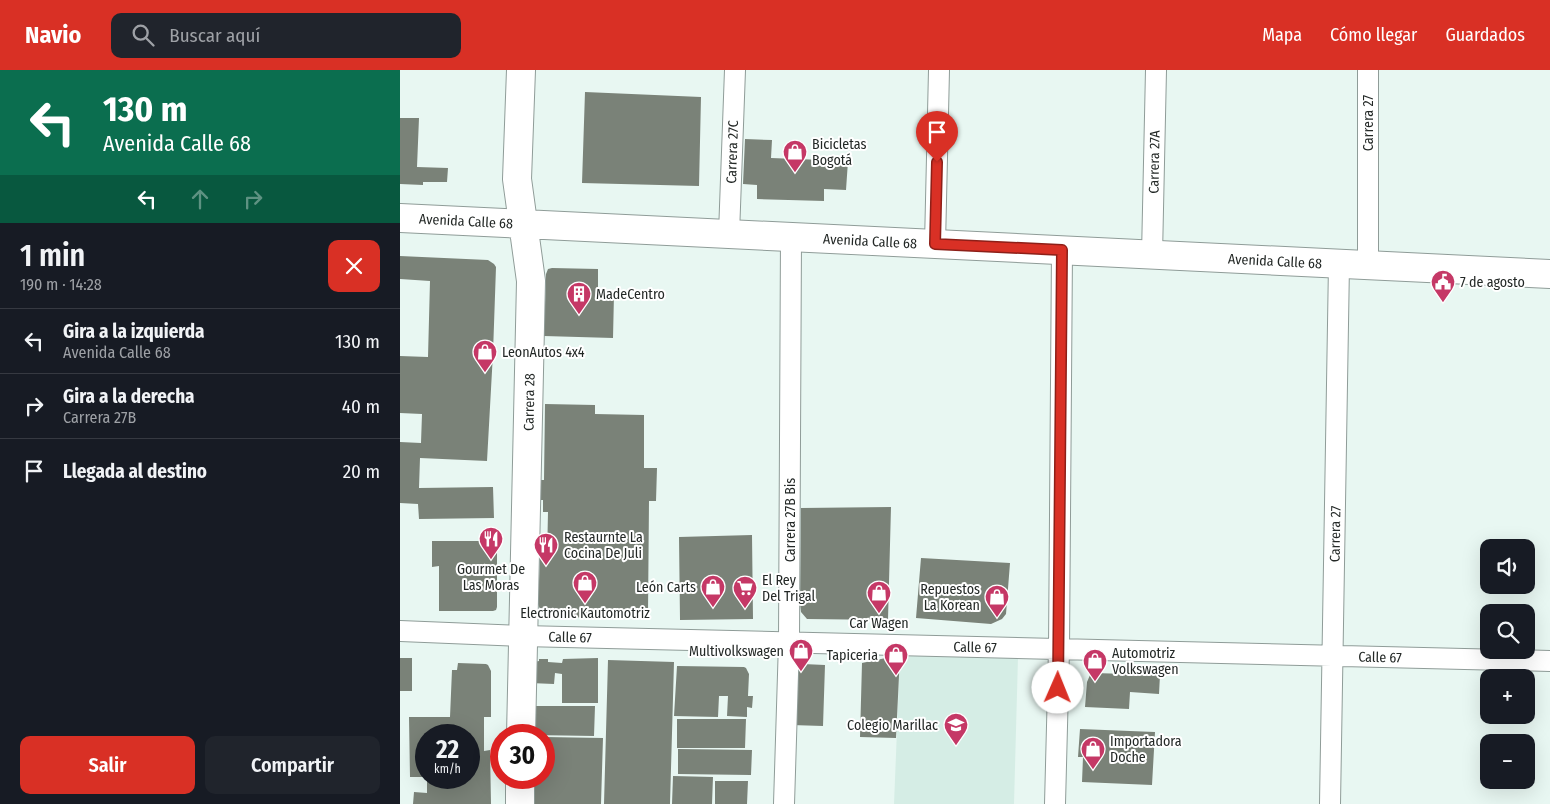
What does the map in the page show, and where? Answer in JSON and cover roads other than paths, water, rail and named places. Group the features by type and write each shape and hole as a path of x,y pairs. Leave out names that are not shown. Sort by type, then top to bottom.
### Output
{"main road":[{"name":"Carrera 28","path":"521,70 516,164 531,281 521,724"},
{"name":"Avenida Calle 68","path":"400,218 1550,274"},
{"path":"520,789 520,804"}],"street":[{"name":"Carrera 27C","path":"729,234 735,70"},
{"path":"935,244 939,70"},
{"name":"Carrera 27A","path":"1152,255 1156,70"},
{"name":"Carrera 27","path":"1368,70 1368,265"},
{"name":"Carrera 27B Bis","path":"784,804 789,642 791,237"},
{"path":"1055,804 1059,649 1062,250"},
{"name":"Carrera 27","path":"1330,804 1339,264"},
{"name":"Calle 67","path":"400,631 524,636 1550,661"}],"place":[{"name":"Bicicletas Bogotá","path":"795,173"},
{"name":"7 de agosto","path":"1443,303"},
{"name":"MadeCentro","path":"579,315"},
{"name":"LeonAutos 4x4","path":"485,373"},
{"name":"Gourmet De Las Moras","path":"491,560"},
{"name":"Restaurnte La Cocina De Juli","path":"546,566"},
{"name":"Electronic Kautomotriz","path":"585,604"},
{"name":"León Carts","path":"713,608"},
{"name":"El Rey Del Trigal","path":"745,609"},
{"name":"Car Wagen","path":"879,614"},
{"name":"Repuestos La Korean","path":"997,618"},
{"name":"Multivolkswagen","path":"801,672"},
{"name":"Tapiceria","path":"896,676"},
{"name":"Automotriz Volkswagen","path":"1095,682"},
{"name":"Colegio Marillac","path":"956,746"},
{"name":"Importadora Doche","path":"1093,770"}]}
